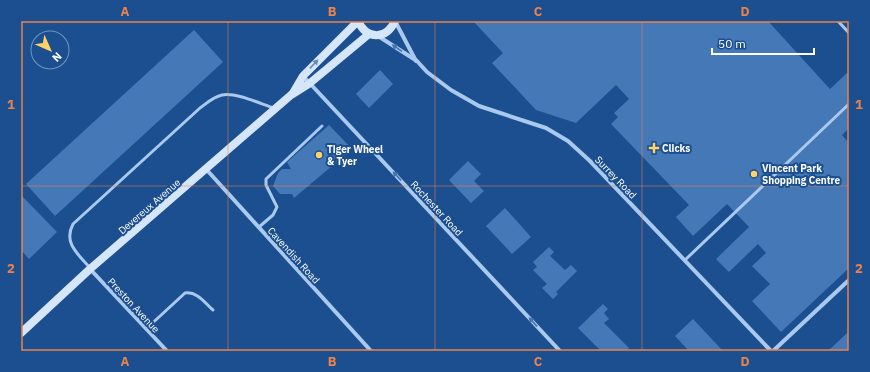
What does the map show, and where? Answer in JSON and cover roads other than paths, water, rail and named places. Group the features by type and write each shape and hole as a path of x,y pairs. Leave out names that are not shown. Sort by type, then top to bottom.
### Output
{"main road":[{"path":"358,21 362,29 369,34 378,36 391,28 395,21"},
{"name":"Devereux Avenue","path":"291,95 303,76 358,21"},
{"name":"Devereux Avenue","path":"21,333 90,269 291,95 310,84 369,34"}],"street":[{"name":"Surrey Road","path":"395,21 417,61"},
{"name":"Surrey Road","path":"378,36 417,61 438,81 479,106 546,128 568,141 590,161 772,351"},
{"name":"Rochester Road","path":"303,76 560,351"},
{"name":"Cavendish Road","path":"206,169 371,351"},
{"name":"Preston Avenue","path":"90,269 166,351"},
{"path":"772,351 849,280"}],"lane":[{"path":"838,21 849,33"},
{"path":"90,269 71,246 69,231 73,224 200,108 214,98 231,94 276,109"},
{"path":"685,260 849,104"},
{"path":"259,227 273,215 277,207 266,185 266,179 322,126"},
{"path":"146,329 185,293 190,292 196,294 213,310"}],"place":[{"name":"Clicks","path":"654,148"},
{"name":"Tiger Wheel & Tyer","path":"319,155"},
{"name":"Vincent Park Shopping Centre","path":"754,174"}]}
